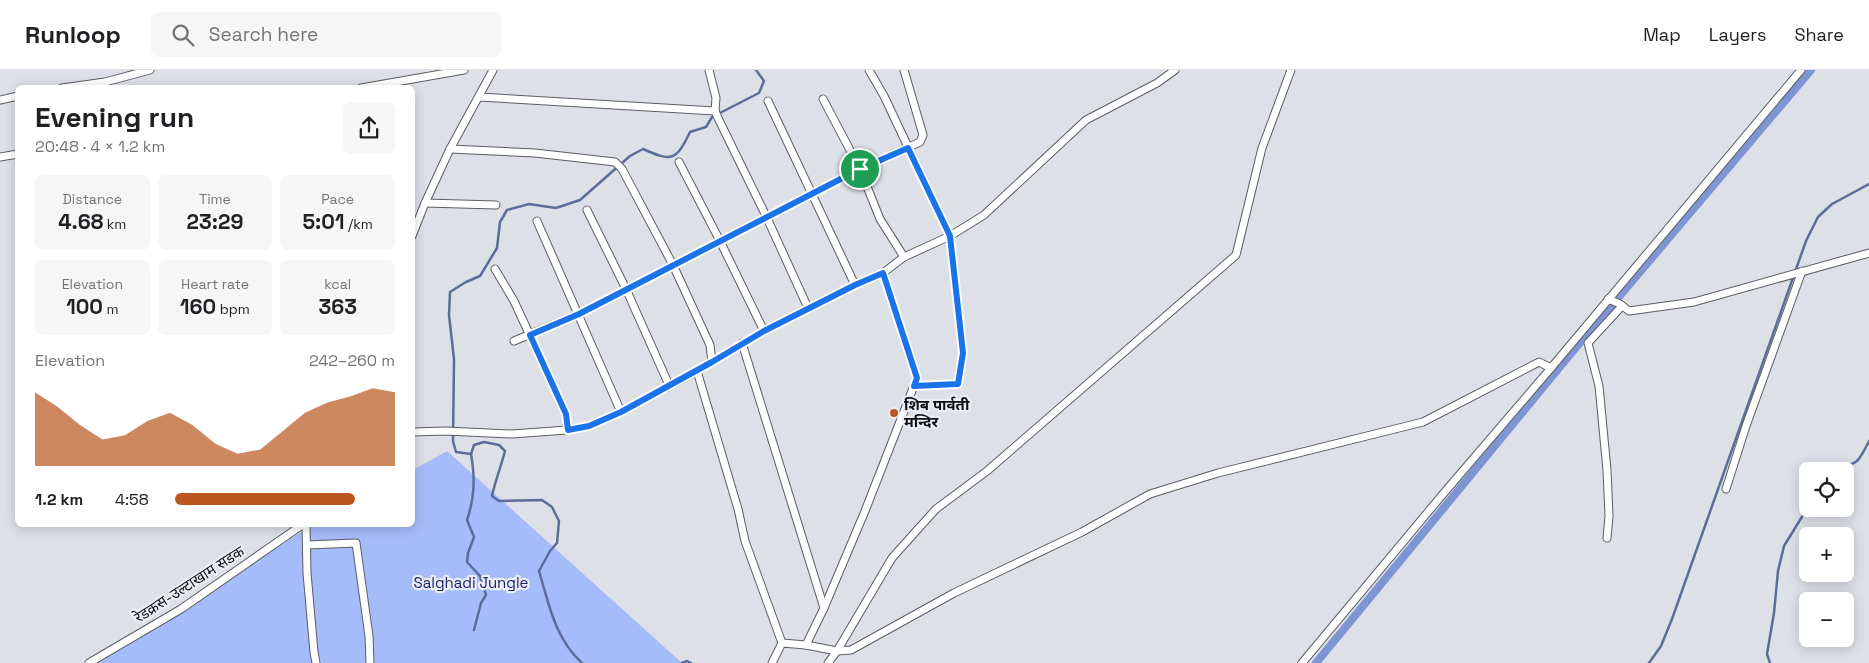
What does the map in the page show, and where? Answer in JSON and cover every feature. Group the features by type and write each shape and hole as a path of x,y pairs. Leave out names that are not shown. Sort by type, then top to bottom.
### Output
{"street":[{"path":"84,85 106,82 150,70"},
{"path":"378,85 464,70"},
{"path":"415,228 450,149 493,70"},
{"path":"709,70 716,98 716,114 768,218 808,308"},
{"path":"869,70 884,96 950,236 963,353 958,384 914,386"},
{"path":"514,341 579,314 860,169 920,142 923,135 904,70"},
{"path":"415,432 457,431 512,434 568,430 589,426 621,412 764,331 883,273 904,257 950,236 984,215 1086,120 1157,82 1175,70"},
{"path":"828,663 892,558 936,509 987,472 1236,255 1262,148 1291,70"},
{"path":"1302,663 1443,494 1610,300 1801,70"},
{"path":"0,100 15,97"},
{"path":"479,97 716,114"},
{"path":"823,99 860,169 880,218 904,257"},
{"path":"768,101 855,285"},
{"path":"450,149 535,153 615,162 622,169 673,265 710,345 712,362"},
{"path":"0,157 15,154"},
{"path":"679,162 764,331"},
{"path":"425,203 496,205"},
{"path":"587,210 626,289 669,385"},
{"path":"537,221 621,412"},
{"path":"1610,300 1629,311 1694,302 1869,253"},
{"path":"495,269 514,301 566,414 568,430"},
{"path":"1726,489 1800,271"},
{"path":"806,645 824,608 865,511 917,378 883,273"},
{"path":"1607,538 1609,516 1600,386 1588,343 1621,305"},
{"path":"742,343 824,608"},
{"path":"782,643 837,651 850,650 954,592 1082,532 1150,494 1218,473 1423,422 1539,362 1551,368"},
{"path":"696,371 738,509 745,541 782,643 772,663"},
{"name":"रेडक्रस-उल्टाखाम सडक","path":"89,663 181,609 299,527"},
{"path":"306,527 307,573 316,663"},
{"path":"307,545 356,543 369,636 370,663"}],"green space":[{"name":"Salghadi Jungle","path":"447,451 682,663 91,663 310,527 415,527 415,469"}],"waterway":[{"path":"582,663 573,654 559,632 539,571 550,551 557,543 559,521 552,507 542,500 499,501 492,496 505,451 499,445 484,442 474,445 471,454 456,452 453,441 454,359 449,315 450,292 480,276 497,248 500,222 507,210 529,204 556,208 580,200 630,156 643,149 667,157 677,154 690,132 706,127 712,117 759,93 764,81 756,70"},
{"path":"1316,663 1573,351 1811,70"},
{"path":"1649,663 1661,646 1672,619 1806,241 1818,217 1832,204 1869,184"},
{"path":"1854,463 1869,441"},
{"path":"471,454 474,487 467,520 474,537 467,562 480,576 486,595 481,603 474,630"},
{"path":"1770,663 1767,654 1774,613 1778,571 1784,546 1802,517"},
{"path":"682,663 687,661 691,663"}],"place":[{"name":"शिब पार्वती मन्दिर","path":"894,413"}],"route":[{"path":"908,148 950,236 963,353 958,384 914,386 917,378 883,273 764,331 621,412 589,426 568,430 566,414 530,335 579,314 860,169 908,148"}]}
